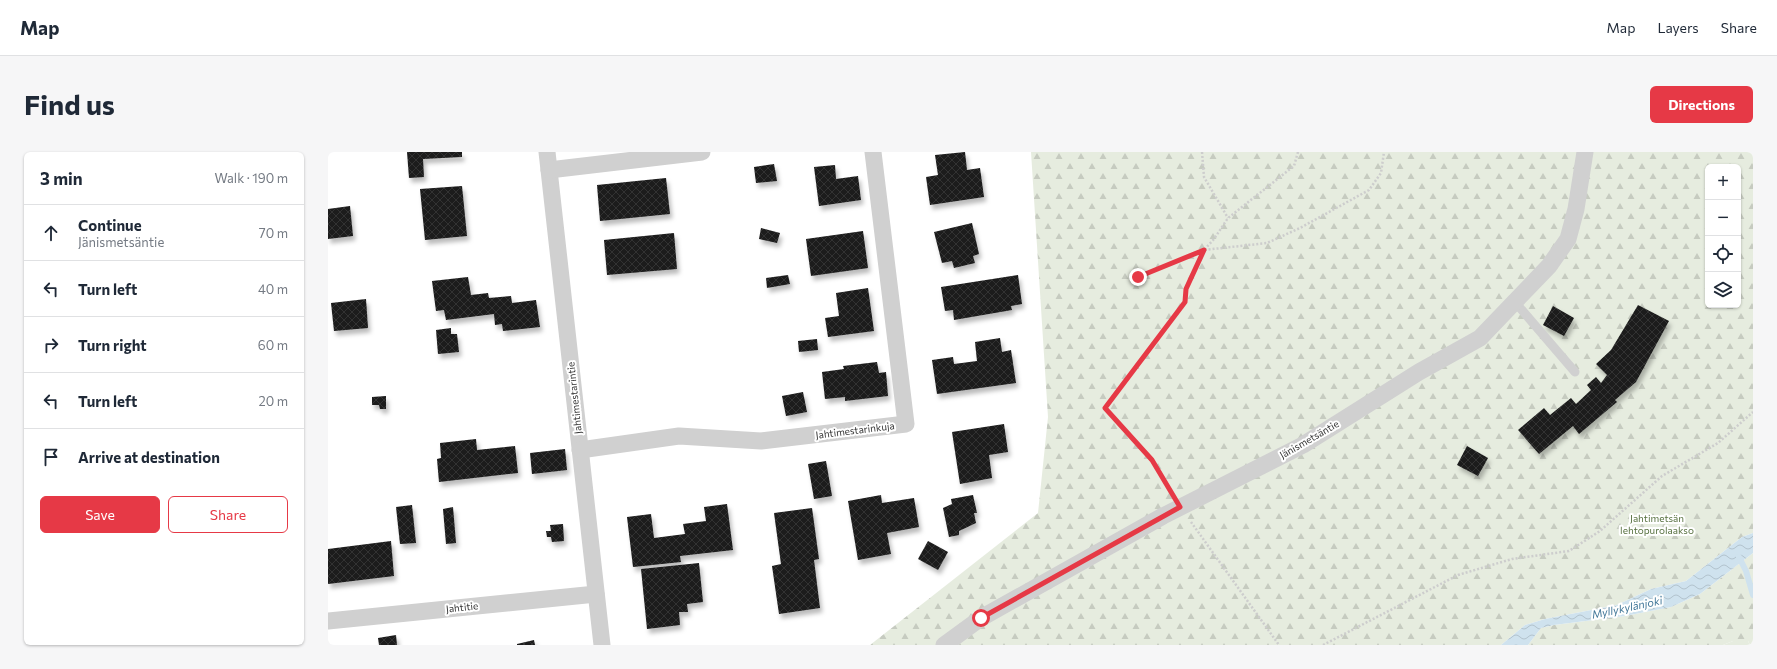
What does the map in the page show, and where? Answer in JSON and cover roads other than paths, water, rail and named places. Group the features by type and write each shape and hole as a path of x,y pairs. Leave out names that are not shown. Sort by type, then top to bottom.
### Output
{"street":[{"name":"Jahtimestarintie","path":"547,152 602,645"},
{"path":"549,170 702,152"},
{"name":"Jahtimestarinkuja","path":"580,450 679,436 761,441 906,424 873,152"},
{"name":"Jänismetsäntie","path":"944,645 981,618 1180,507 1303,444 1418,372 1480,338 1550,266 1568,239 1576,209 1585,152"},
{"name":"Jahtitie","path":"328,621 596,594"}],"lane":[{"path":"1515,302 1575,372"}],"water":[{"name":"Myllykylänjoki","path":"1753,533 1753,553 1700,594 1671,607 1625,616 1554,625 1541,628 1528,645 1501,645 1525,625 1545,619 1617,605 1651,589 1686,581 1742,537"}],"waterway":[{"path":"1739,557 1746,571 1753,595"}],"park label":[{"name":"Jahtimetsän lehtopurolaakso","path":"1657,524"}]}
